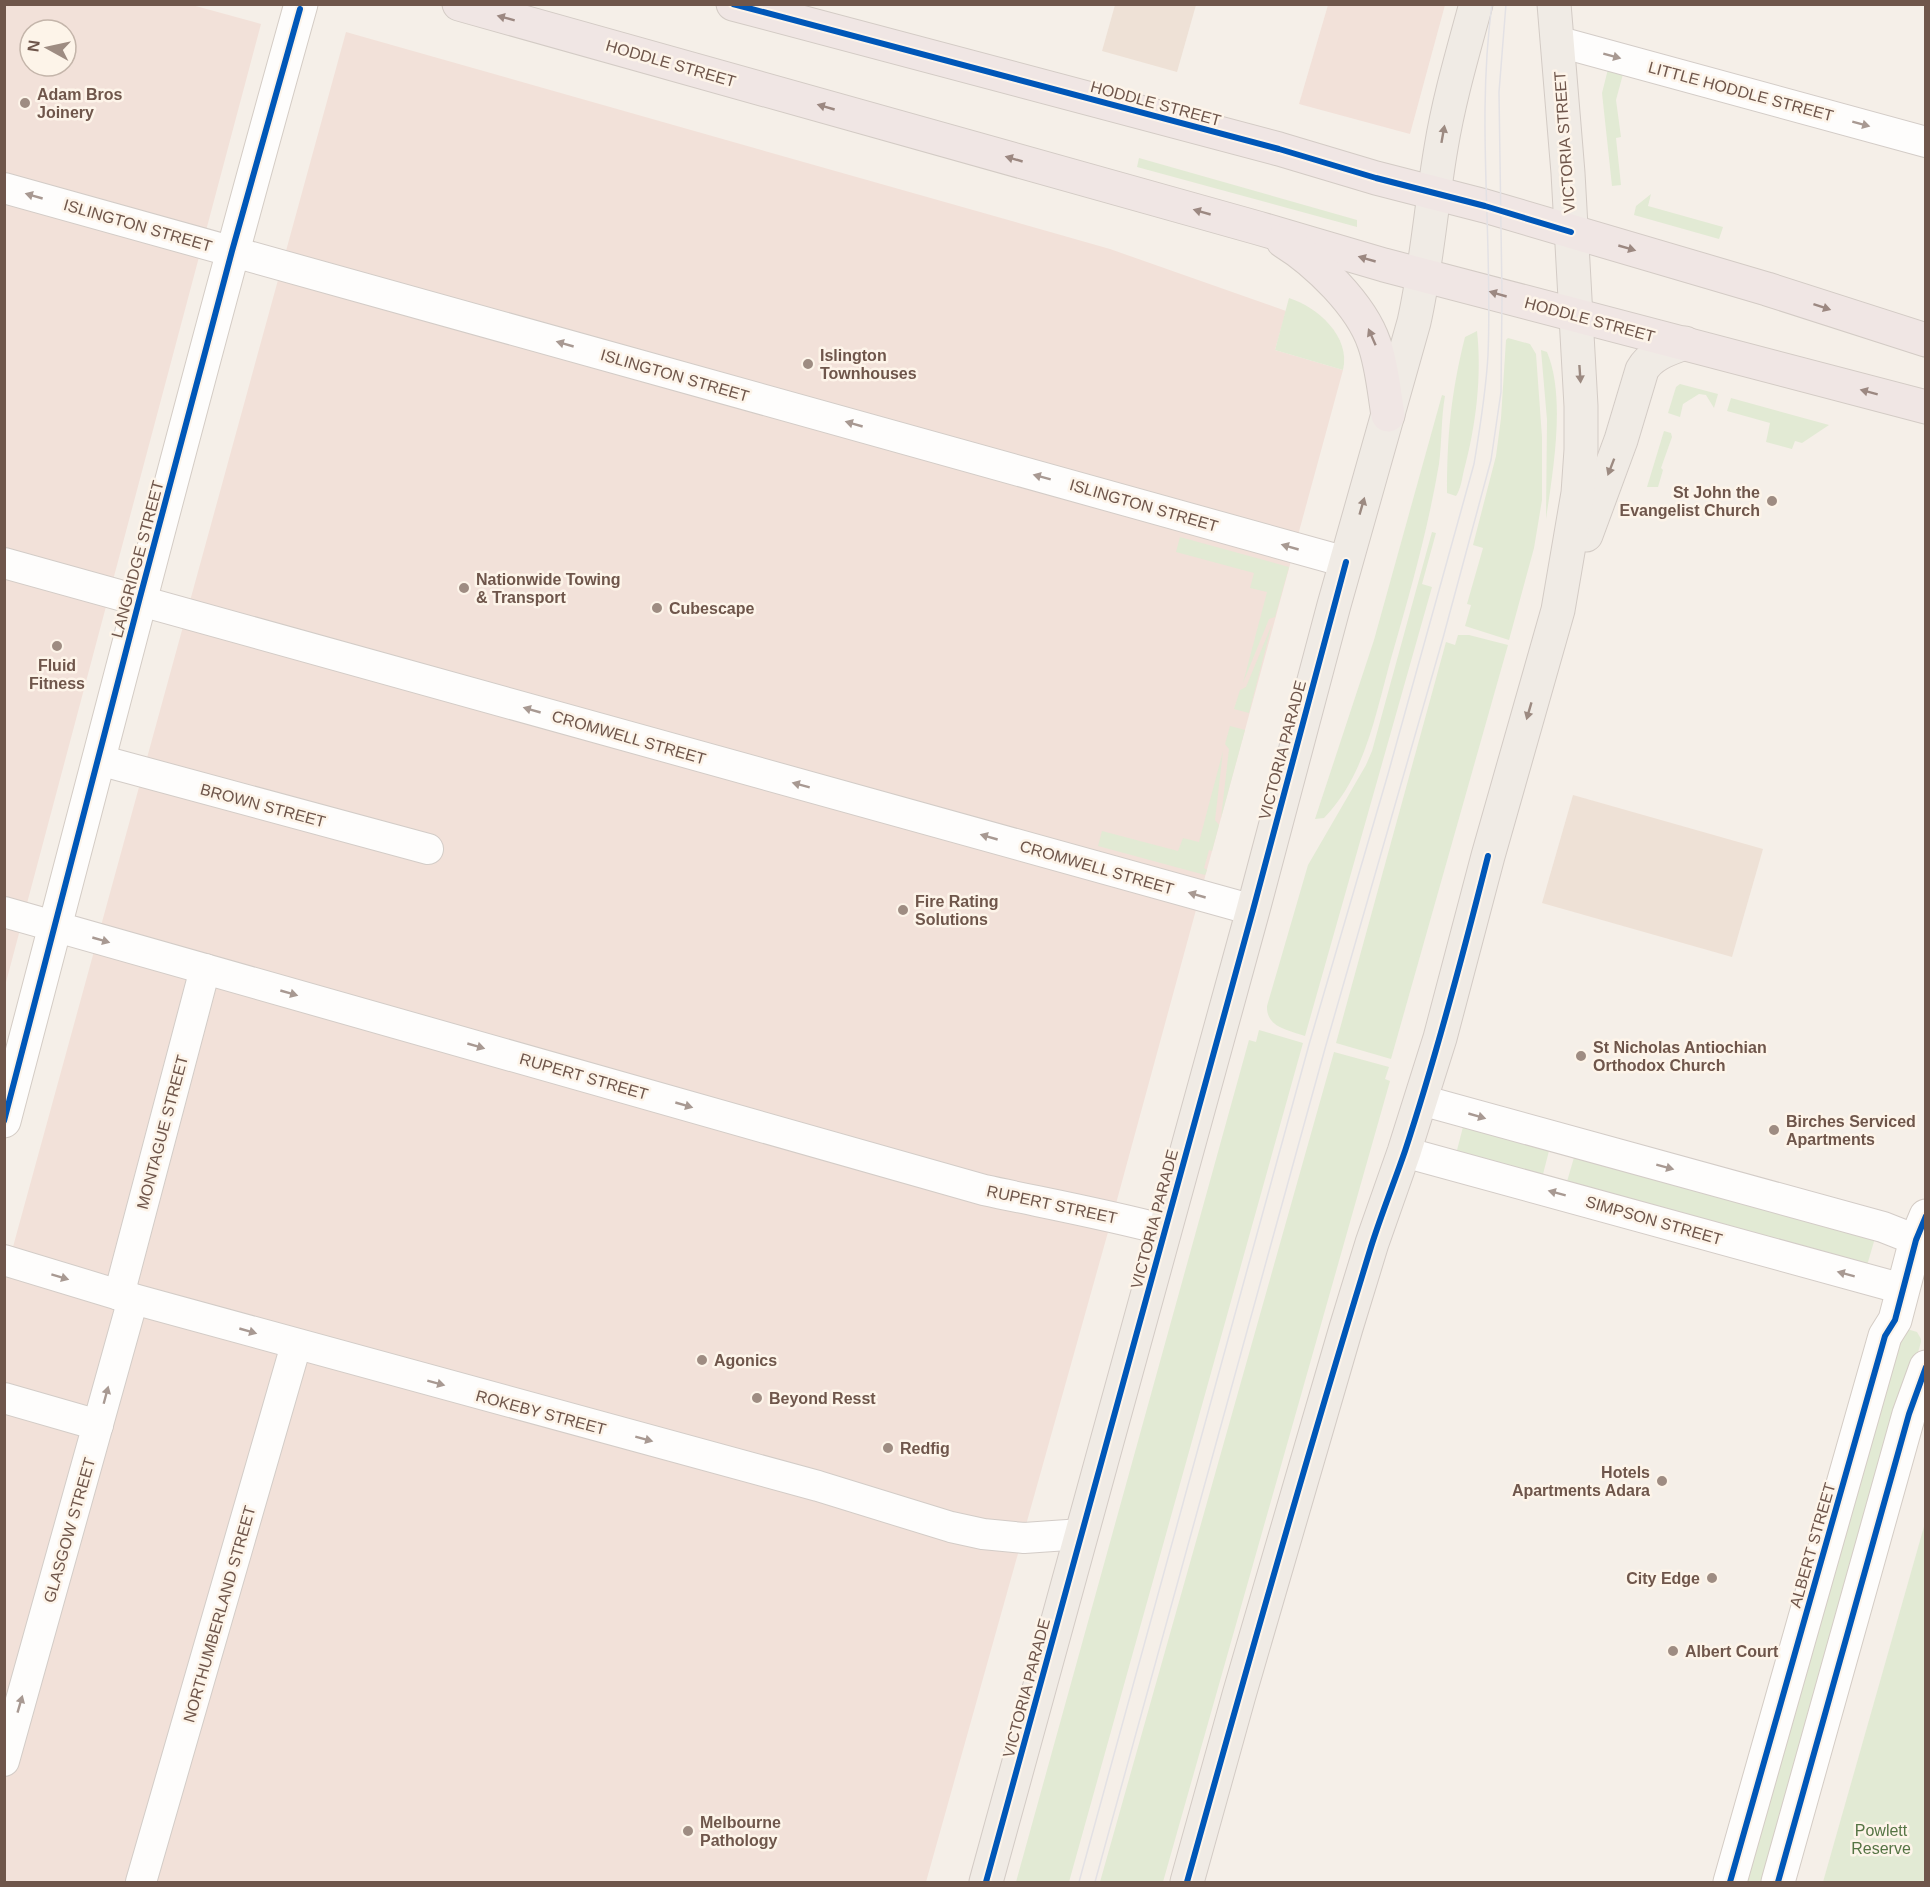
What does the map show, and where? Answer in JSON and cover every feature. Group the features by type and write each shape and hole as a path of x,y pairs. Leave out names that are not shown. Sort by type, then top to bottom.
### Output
{"highway":[{"name":"HODDLE STREET","path":"459,4 1384,265 1926,407"},
{"name":"HODDLE STREET","path":"734,4 791,11 1434,192 1767,289 1926,340"},
{"path":"1258,228 1286,243 1315,266 1335,284 1361,317 1371,334 1377,352 1388,415"}],"main road":[{"path":"1423,274 1447,114 1476,4"},
{"name":"VICTORIA STREET","path":"1554,4 1568,173 1575,315"},
{"name":"VICTORIA PARADE","path":"986,1882 1253,910 1346,562 1414,322 1423,274"},
{"path":"1558,610 1575,517 1580,471 1581,397 1575,315"},
{"path":"1187,1882 1346,1328 1440,1038 1488,856 1558,610 1616,454 1642,370 1647,362 1656,355 1685,343"}],"street":[{"name":"LANGRIDGE STREET","path":"4,1121 232,251 301,4"},
{"name":"LITTLE HODDLE STREET","path":"1556,41 1926,142"},
{"name":"ISLINGTON STREET","path":"4,188 1346,562"},
{"name":"CROMWELL STREET","path":"4,563 1253,910"},
{"name":"BROWN STREET","path":"99,760 428,849"},
{"name":"RUPERT STREET","path":"4,912 984,1190 1104,1214 1165,1230"},
{"name":"MONTAGUE STREET","path":"126,1297 205,969"},
{"path":"1421,1100 1883,1227 1922,1233"},
{"name":"SIMPSON STREET","path":"1404,1152 1914,1293"},
{"name":"ALBERT STREET","path":"1730,1882 1885,1336 1914,1293 1922,1233"},
{"name":"ROKEBY STREET","path":"4,1260 296,1345 818,1486 951,1527 983,1534 1024,1538 1082,1534"},
{"name":"GLASGOW STREET","path":"4,1761 98,1425 126,1297"},
{"name":"NORTHUMBERLAND STREET","path":"141,1882 296,1345"},
{"path":"1778,1882 1909,1414 1926,1367"},
{"path":"4,1398 98,1425"}],"shaded area":[{"path":"5,5 192,5 261,24 5,986"},
{"path":"1115,5 1196,5 1177,72 1102,51"},
{"path":"1328,5 1445,5 1410,134 1299,104"},
{"path":"346,32 1110,249 1286,311 1275,350 1343,370 1117,1200 926,1882 5,1882 5,1276"},
{"path":"1573,795 1763,849 1732,957 1542,903"}],"green space":[{"path":"1608,69 1623,74 1616,100 1621,137 1616,138 1621,185 1612,186 1602,93"},
{"path":"1139,158 1357,220 1357,227 1137,167"},
{"path":"1651,194 1648,206 1723,227 1719,239 1634,215 1636,206"},
{"path":"1289,298 1310,308 1330,325 1342,346 1343,370 1275,350"},
{"path":"1477,331 1479,366 1475,419 1456,496 1447,493 1451,415 1465,337"},
{"path":"1508,338 1530,344 1536,354 1542,437 1542,500 1534,548 1509,640 1465,626 1471,605 1467,604 1483,548 1473,545 1496,456"},
{"path":"1541,350 1547,352 1553,370 1557,412 1546,519 1547,420"},
{"path":"1680,384 1718,394 1714,408 1706,395 1699,394 1683,404 1680,417 1668,413 1676,387"},
{"path":"1442,395 1445,396 1440,456 1430,513 1375,720 1350,782 1324,818 1315,819 1374,640"},
{"path":"1731,398 1829,425 1802,443 1795,441 1792,449 1766,442 1770,423 1727,411"},
{"path":"1664,431 1671,433 1672,437 1661,468 1663,470 1658,487 1647,487"},
{"path":"1432,532 1436,533 1422,584 1432,587 1305,1036 1274,1024 1270,1019 1267,1006 1308,865 1372,751"},
{"path":"1180,537 1289,567 1275,617 1269,619 1243,683 1267,592 1250,588 1254,573 1176,552"},
{"path":"1272,624 1249,713 1234,709 1240,690 1246,687"},
{"path":"1458,635 1469,635 1508,645 1391,1059 1336,1043 1446,642 1455,645"},
{"path":"1230,726 1245,730 1221,818 1229,749 1225,744"},
{"path":"1223,751 1215,820 1219,825 1212,851 1209,850 1204,868 1207,870 1205,875 1098,846 1102,831 1178,851 1183,838 1199,842"},
{"path":"1259,1030 1303,1043 1069,1882 1016,1882 1249,1040 1256,1042"},
{"path":"1334,1052 1389,1067 1385,1079 1390,1081 1163,1882 1100,1882"},
{"path":"1464,1123 1550,1147 1542,1178 1456,1154"},
{"path":"1575,1154 1875,1238 1866,1269 1566,1185"},
{"path":"1907,1329 1917,1332 1921,1342 1767,1882 1744,1882 1899,1336"},
{"name":"Powlett Reserve","path":"1925,1523 1925,1882 1823,1882"}],"tram line":[{"path":"1079,1882 1310,1041 1388,774 1474,464 1488,355 1485,92 1492,4"},
{"path":"1095,1882 1326,1045 1443,638 1491,460 1501,392 1499,92 1506,4"}],"cycle path":[{"path":"733,4 1279,149 1571,232"},
{"path":"4,1121 232,251 300,9"},
{"path":"986,1882 1253,910 1346,562"},
{"path":"1187,1882 1347,1326 1428,1078 1488,856"},
{"path":"1730,1882 1885,1336 1895,1320 1916,1240 1926,1216"},
{"path":"1778,1882 1909,1414 1926,1367"}],"place":[{"name":"Adam Bros Joinery","path":"25,103"},
{"name":"Islington Townhouses","path":"808,364"},
{"name":"St John the Evangelist Church","path":"1772,501"},
{"name":"Nationwide Towing & Transport","path":"464,588"},
{"name":"Cubescape","path":"657,608"},
{"name":"Fluid Fitness","path":"57,646"},
{"name":"Fire Rating Solutions","path":"903,910"},
{"name":"St Nicholas Antiochian Orthodox Church","path":"1581,1056"},
{"name":"Birches Serviced Apartments","path":"1774,1130"},
{"name":"Agonics","path":"702,1360"},
{"name":"Beyond Resst","path":"757,1398"},
{"name":"Redfig","path":"888,1448"},
{"name":"Hotels Apartments Adara","path":"1662,1481"},
{"name":"City Edge","path":"1712,1578"},
{"name":"Albert Court","path":"1673,1651"},
{"name":"Melbourne Pathology","path":"688,1831"}]}
